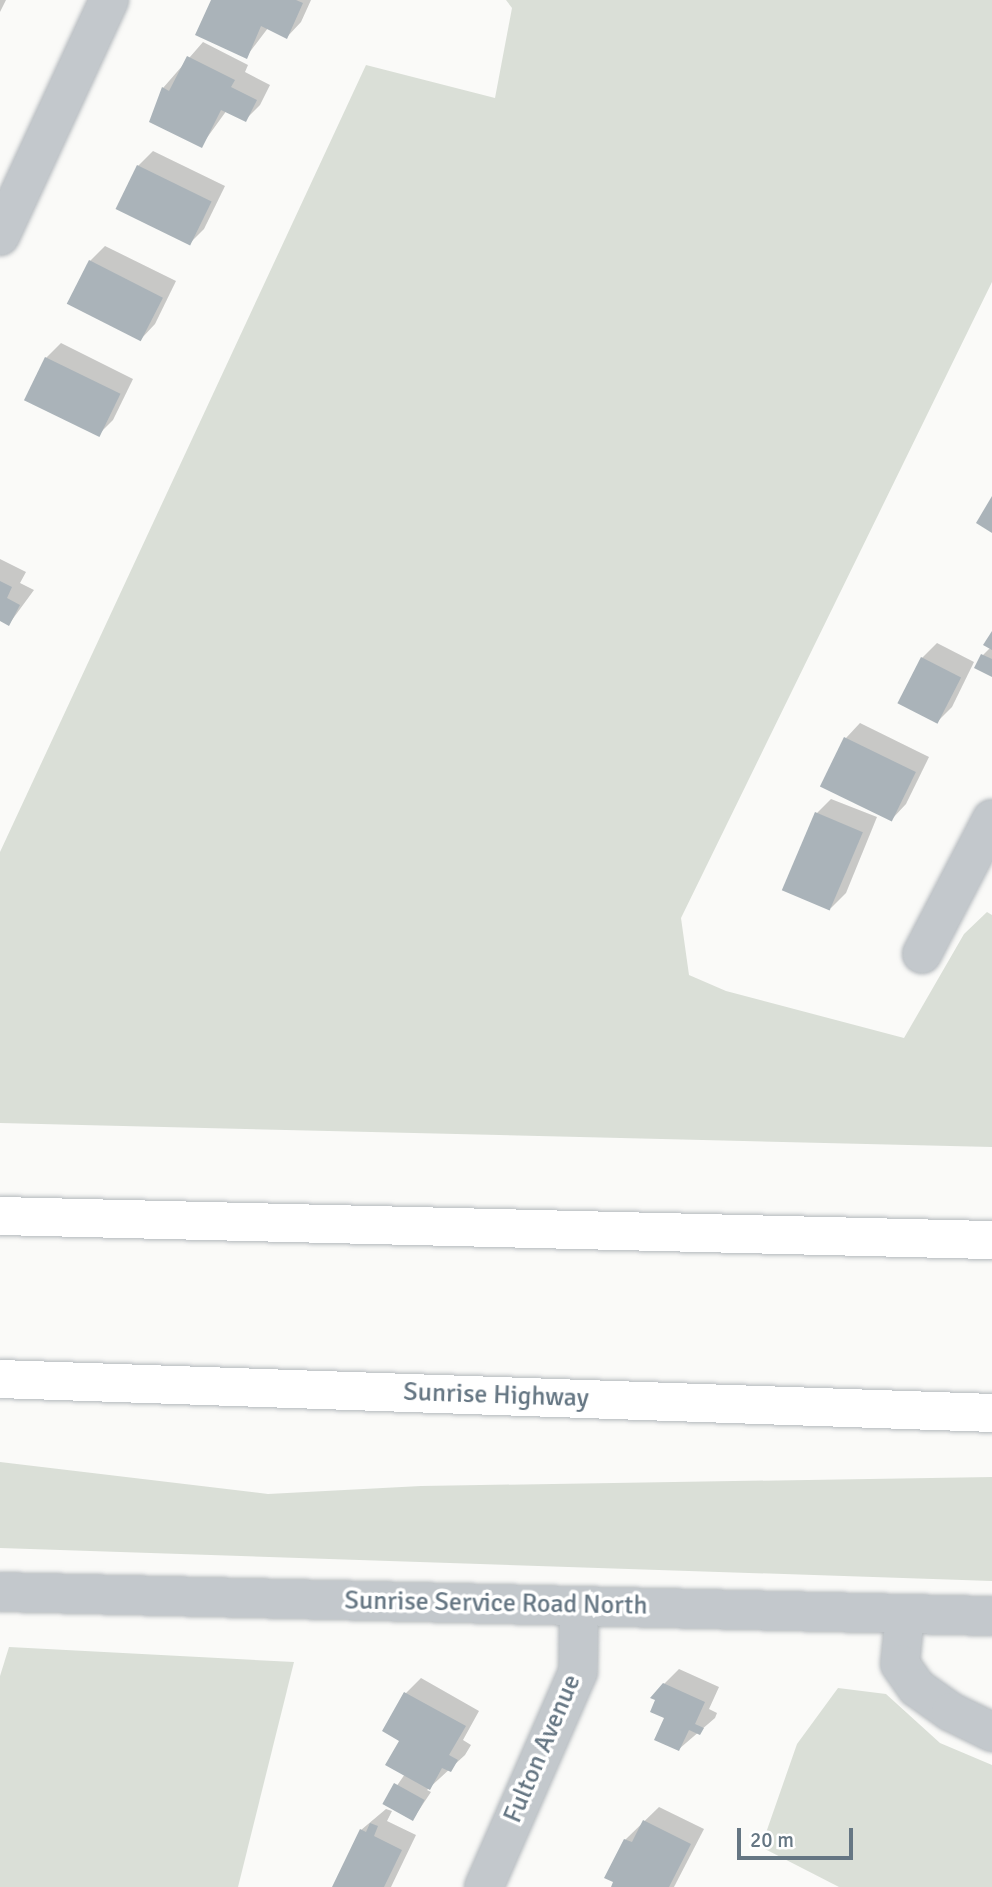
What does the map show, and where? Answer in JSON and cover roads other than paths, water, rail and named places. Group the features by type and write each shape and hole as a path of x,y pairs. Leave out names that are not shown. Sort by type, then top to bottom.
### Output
{"highway":[{"path":"0,1216 992,1240"},
{"name":"Sunrise Highway","path":"0,1379 992,1413"}],"street":[{"path":"0,236 109,0"},
{"path":"922,954 992,818"},
{"name":"Sunrise Service Road North","path":"0,1592 992,1616"},
{"name":"Fulton Avenue","path":"484,1887 578,1672 579,1606"},
{"path":"905,1614 900,1664 917,1688 951,1712 992,1732"}]}
